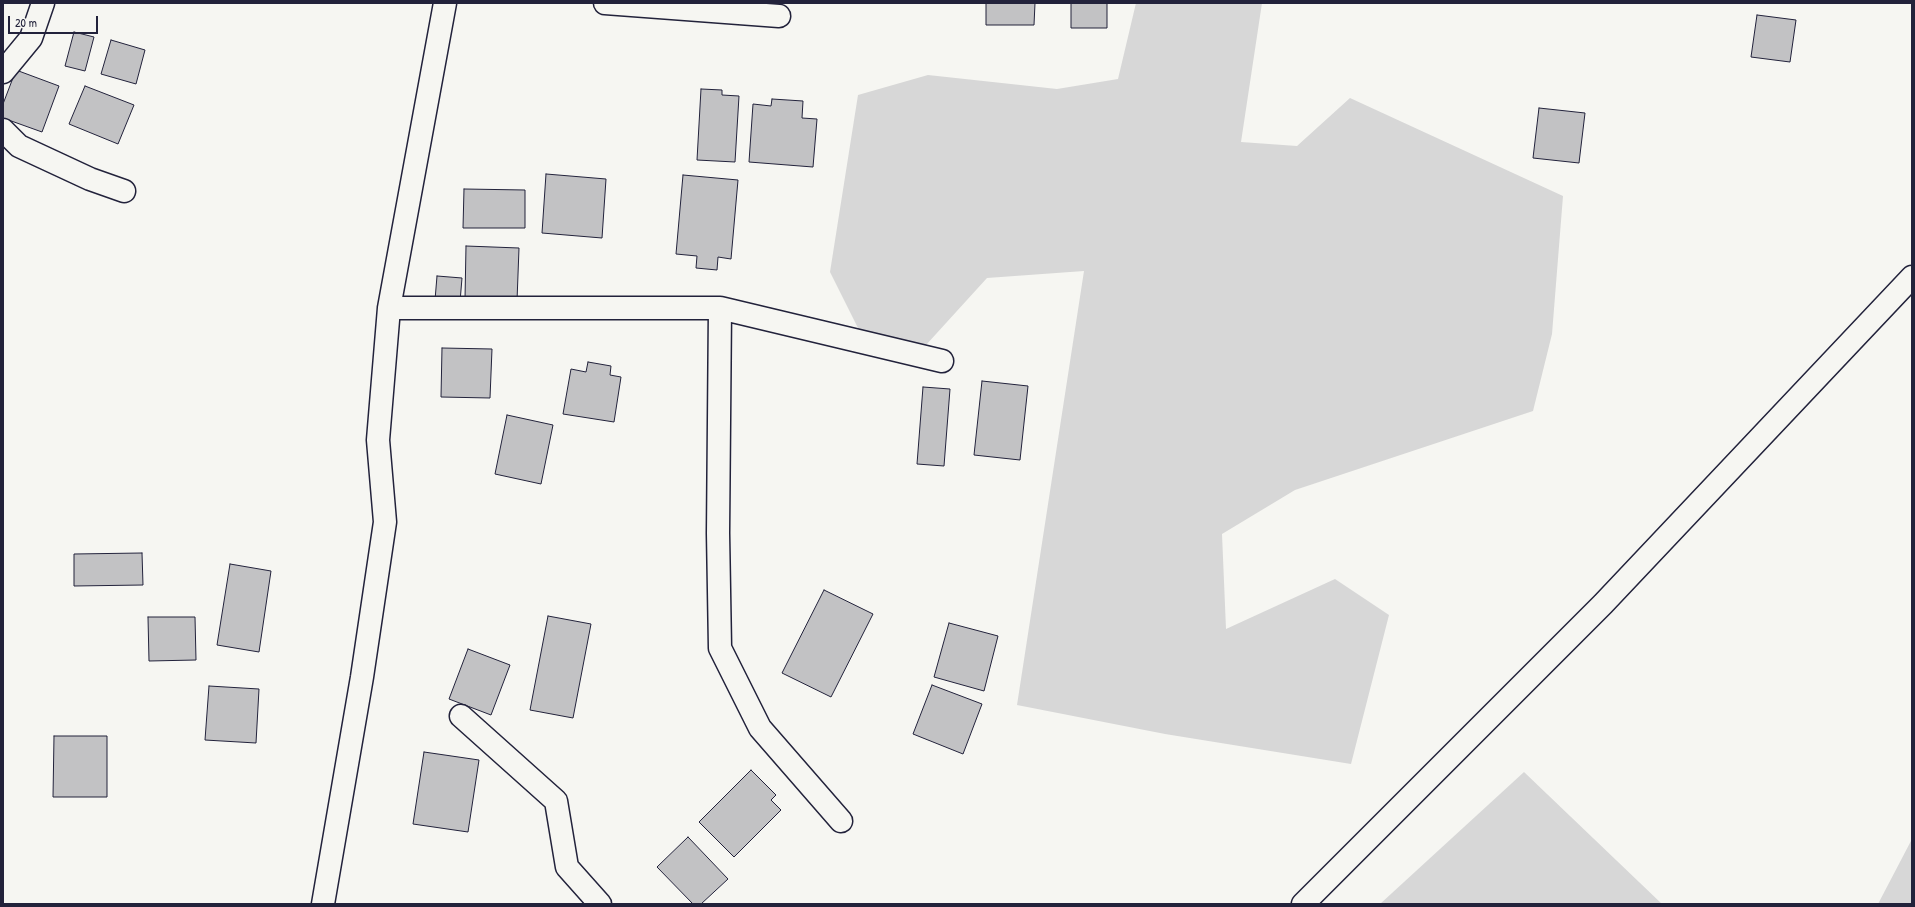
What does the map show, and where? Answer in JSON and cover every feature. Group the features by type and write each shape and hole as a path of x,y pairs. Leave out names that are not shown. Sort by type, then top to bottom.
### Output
{"street":[{"path":"3,72 31,38 43,3"},
{"path":"323,904 362,677 385,522 378,440 389,308 444,3"},
{"path":"605,3 779,16"},
{"path":"3,130 19,146 90,179 124,191"},
{"path":"1304,904 1603,604 1912,277"},
{"path":"389,308 720,308 942,361"},
{"path":"720,308 718,534 720,648 760,728 841,821"},
{"path":"461,716 556,801 567,867 600,904"}],"shaded area":[{"path":"1136,3 1262,3 1241,142 1297,146 1350,98 1563,196 1552,334 1533,411 1295,490 1222,534 1226,629 1335,579 1389,615 1351,764 1165,734 1017,705 1084,271 987,278 926,345 865,342 830,272 858,95 928,75 1057,89 1118,79"},
{"path":"1524,772 1662,904 1380,904"},
{"path":"1912,839 1912,904 1878,904"}],"building":[{"path":"986,3 1035,3 1034,25 986,25"},
{"path":"1071,3 1107,3 1107,28 1071,28"},
{"path":"1757,15 1796,20 1790,62 1751,57"},
{"path":"74,32 94,37 85,71 65,66"},
{"path":"111,40 145,50 136,84 101,74"},
{"path":"16,70 59,86 42,132 3,118 3,104"},
{"path":"85,86 134,105 118,144 69,124"},
{"path":"701,89 722,90 722,95 739,96 735,162 697,160"},
{"path":"772,99 803,101 802,118 817,119 813,167 749,162 753,104 771,106"},
{"path":"1539,108 1585,113 1579,163 1533,158"},
{"path":"546,174 606,179 602,238 542,233"},
{"path":"683,175 738,180 731,259 718,257 717,270 696,268 697,256 676,254"},
{"path":"464,189 525,190 525,228 463,228"},
{"path":"466,246 519,248 517,301 465,299"},
{"path":"437,276 462,278 460,302 435,300"},
{"path":"442,348 492,349 490,398 441,397"},
{"path":"588,362 611,366 610,375 621,377 614,422 563,414 571,369 586,372"},
{"path":"982,381 1028,386 1020,460 974,455"},
{"path":"923,387 950,389 944,466 917,464"},
{"path":"507,415 553,425 541,484 495,474"},
{"path":"142,553 143,585 74,586 74,554"},
{"path":"230,564 271,571 259,652 217,645"},
{"path":"824,590 873,614 831,697 782,673"},
{"path":"548,616 591,624 573,718 530,710"},
{"path":"148,617 195,617 196,660 149,661"},
{"path":"949,623 998,636 984,691 934,677"},
{"path":"468,649 510,665 491,715 449,699"},
{"path":"932,685 982,704 963,754 913,734"},
{"path":"209,686 259,689 256,743 205,740"},
{"path":"54,736 107,736 107,797 53,797"},
{"path":"424,752 479,760 468,832 413,824"},
{"path":"751,770 776,795 771,800 781,810 734,857 699,822"},
{"path":"688,837 728,879 701,904 693,904 657,867"}]}
